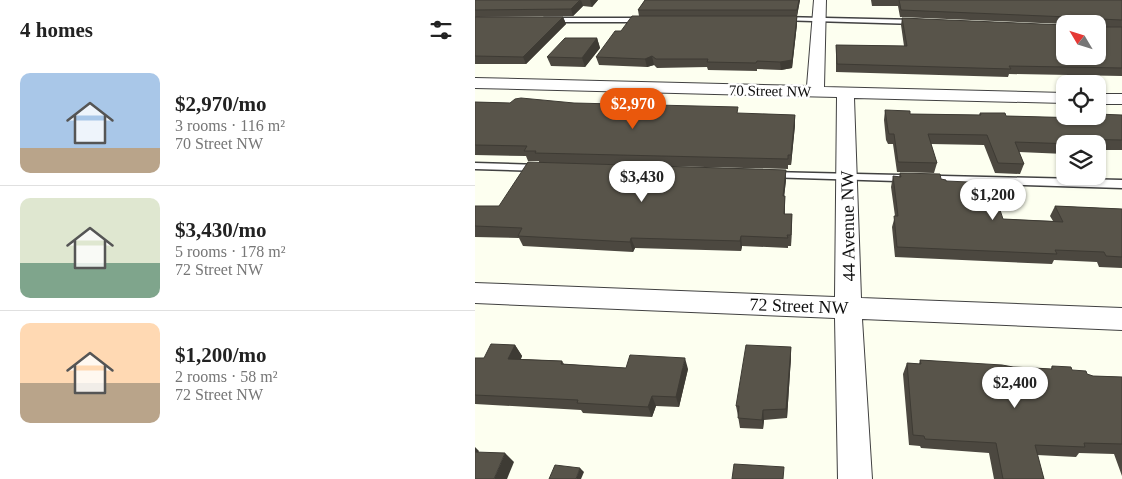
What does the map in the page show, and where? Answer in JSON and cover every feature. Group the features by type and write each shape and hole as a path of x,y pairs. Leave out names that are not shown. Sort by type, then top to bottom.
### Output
{"street":[{"path":"815,92 820,0"},
{"name":"70 Street NW","path":"475,84 1056,98"},
{"name":"44 Avenue NW","path":"845,93 848,308 855,479"},
{"path":"1106,99 1122,99"},
{"name":"72 Street NW","path":"475,293 1122,319"}],"lane":[{"path":"543,20 651,20"},
{"path":"768,20 927,22"},
{"path":"475,166 554,168"},
{"path":"760,175 1122,184"}],"building":[{"path":"475,0 580,0 571,9 475,10"},
{"path":"645,0 799,0 797,10 638,10"},
{"path":"899,0 1122,0 1122,20 1106,19 1106,15 1056,16 901,10"},
{"path":"632,16 797,16 792,60 780,62 757,61 756,63 707,62 708,59 656,59 652,56 645,59 596,57 615,31 621,31"},
{"path":"475,17 563,17 523,57 475,56"},
{"path":"902,18 1056,25 1056,65 1106,65 1106,27 1122,27 1122,68 1009,66 1011,69 837,64 836,45 907,46"},
{"path":"565,38 597,38 582,58 547,57"},
{"path":"515,99 574,103 738,107 737,113 795,115 791,155 788,155 788,159 535,153 536,151 524,151 527,146 475,145 475,102 510,103"},
{"path":"885,110 910,111 910,114 981,115 980,113 1005,113 1006,116 1056,117 1056,125 1106,125 1106,114 1122,115 1122,140 1106,140 1106,135 1056,135 1056,143 1015,142 1024,164 998,163 987,135 928,134 937,163 898,162 894,134 889,134"},
{"path":"528,162 786,170 783,196 785,196 784,214 792,214 791,235 787,235 788,238 741,236 740,241 631,238 630,242 518,236 522,228 475,226 475,206 499,206"},
{"path":"900,173 940,174 941,179 946,181 991,183 1003,219 1063,222 1055,206 1122,209 1122,257 1106,256 1104,252 1055,250 1057,254 897,247 894,216 898,216 893,176 901,177"},
{"path":"491,344 515,345 508,359 562,361 561,364 626,368 630,355 685,358 676,397 652,396 648,407 577,403 578,400 475,395 475,358 484,358"},
{"path":"746,345 791,347 786,409 763,410 762,420 738,418 739,406 736,406"},
{"path":"920,360 1052,369 1052,366 1071,367 1072,370 1086,371 1087,374 1093,376 1122,377 1122,444 1084,443 1085,447 1035,445 1044,479 1003,479 996,443 925,439 924,436 913,435 907,363 921,364"},
{"path":"475,452 505,453 494,479 475,479"},
{"path":"734,464 784,467 783,479 732,479"},
{"path":"555,465 580,468 576,479 549,479"}]}
